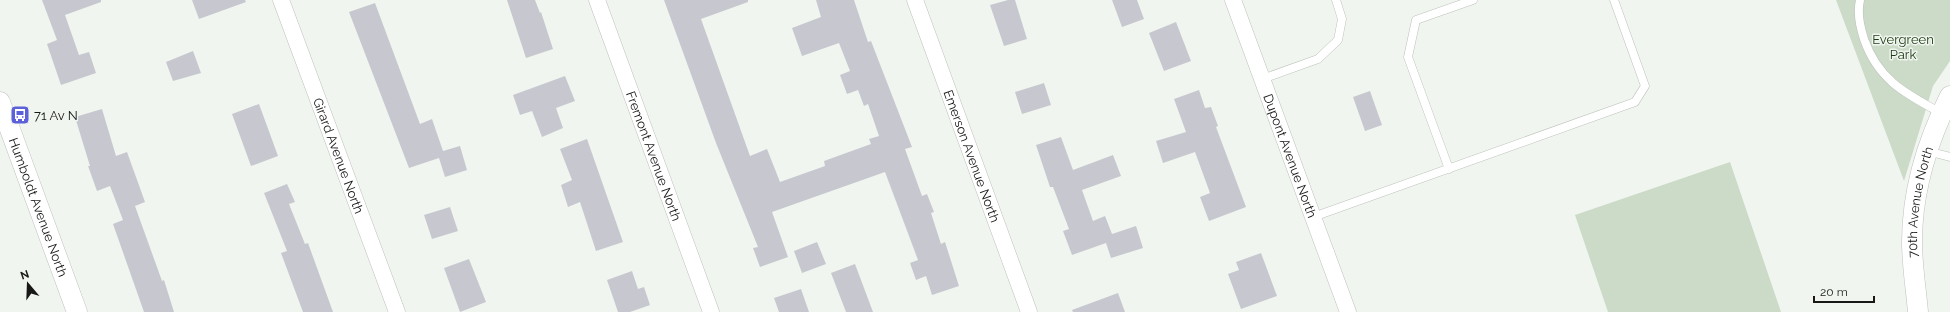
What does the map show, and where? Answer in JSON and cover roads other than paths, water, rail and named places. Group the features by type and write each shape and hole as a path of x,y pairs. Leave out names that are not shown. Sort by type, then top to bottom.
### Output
{"street":[{"name":"Girard Avenue North","path":"281,0 397,312"},
{"name":"Fremont Avenue North","path":"597,0 711,312"},
{"name":"Emerson Avenue North","path":"914,0 1029,312"},
{"name":"Dupont Avenue North","path":"1233,0 1348,312"},
{"name":"Humboldt Avenue North","path":"0,102 77,312"},
{"name":"70th Avenue North","path":"1918,312 1912,243 1914,206 1927,151 1946,104"}],"lane":[{"path":"1262,79 1318,59 1338,40 1342,19 1336,0"},
{"path":"1449,169 1408,57 1416,20 1473,0"},
{"path":"1313,217 1636,102 1645,86 1614,0"},
{"path":"1860,0 1858,6 1861,29 1870,55 1882,72 1895,86 1908,95 1946,104"},
{"path":"1927,151 1950,157"}],"place":[{"name":"71 Av N","path":"20,115"}],"park label":[{"name":"Evergreen Park","path":"1903,46"}]}
